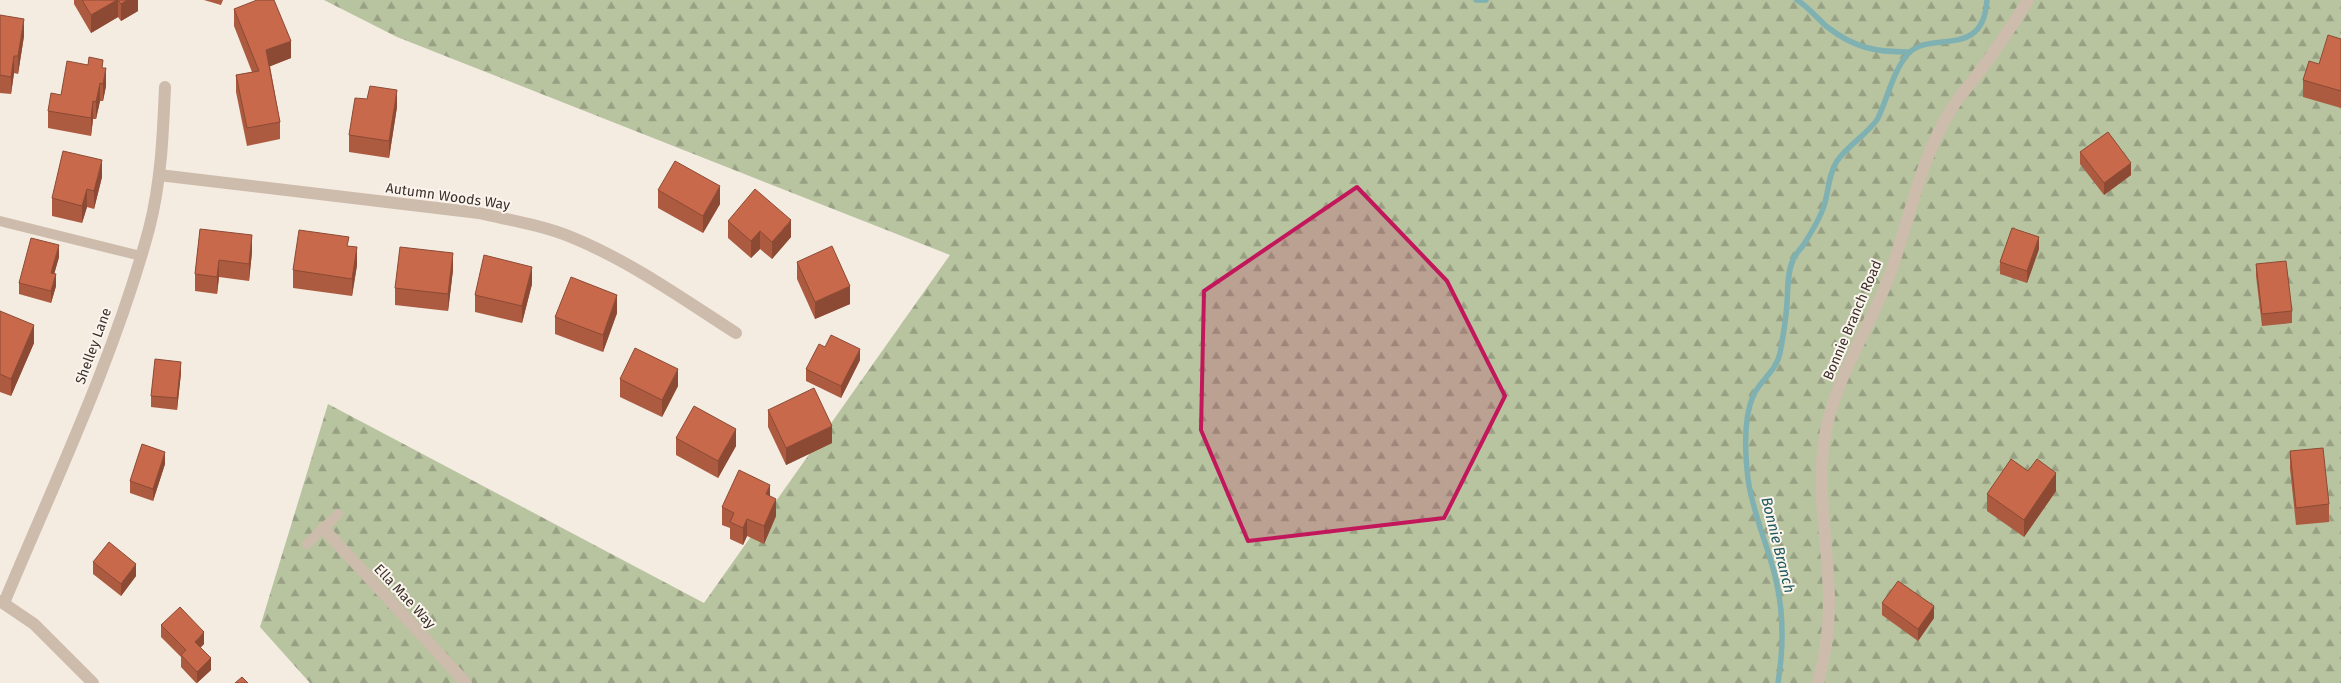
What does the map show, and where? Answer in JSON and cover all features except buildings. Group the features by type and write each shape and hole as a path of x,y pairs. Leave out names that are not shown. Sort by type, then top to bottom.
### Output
{"street":[{"name":"Bonnie Branch Road","path":"1818,683 1828,634 1828,595 1822,482 1824,444 1829,416 1841,382 1889,276 1923,168 1938,134 1952,108 2000,44 2028,0"},
{"name":"Shelley Lane","path":"2,602 102,369 149,228 160,174 165,87"},
{"name":"Autumn Woods Way","path":"160,174 479,213 528,224 570,237 610,255 657,282 736,333"},
{"name":"Ella Mae Way","path":"323,528 466,683"},
{"path":"2,602 34,624 93,683"}],"lane":[{"path":"0,221 140,256"},
{"path":"308,544 338,514"}],"highlighted area":[{"path":"1357,187 1447,281 1505,396 1444,518 1248,541 1201,430 1204,291"}],"green space":[{"path":"324,0 2341,0 2341,683 310,683 260,627 328,404 704,603 950,255 397,37"}],"waterway":[{"path":"1476,0 1486,0"},
{"path":"1797,0 1826,26 1856,44 1875,50 1909,52"},
{"name":"Bonnie Branch","path":"1778,683 1781,659 1781,609 1774,572 1750,493 1747,469 1746,426 1753,396 1772,371 1780,353 1791,265 1822,211 1834,166 1841,155 1875,123 1898,68 1908,54 1918,47 1966,37 1976,31 1983,19 1987,0"}]}
